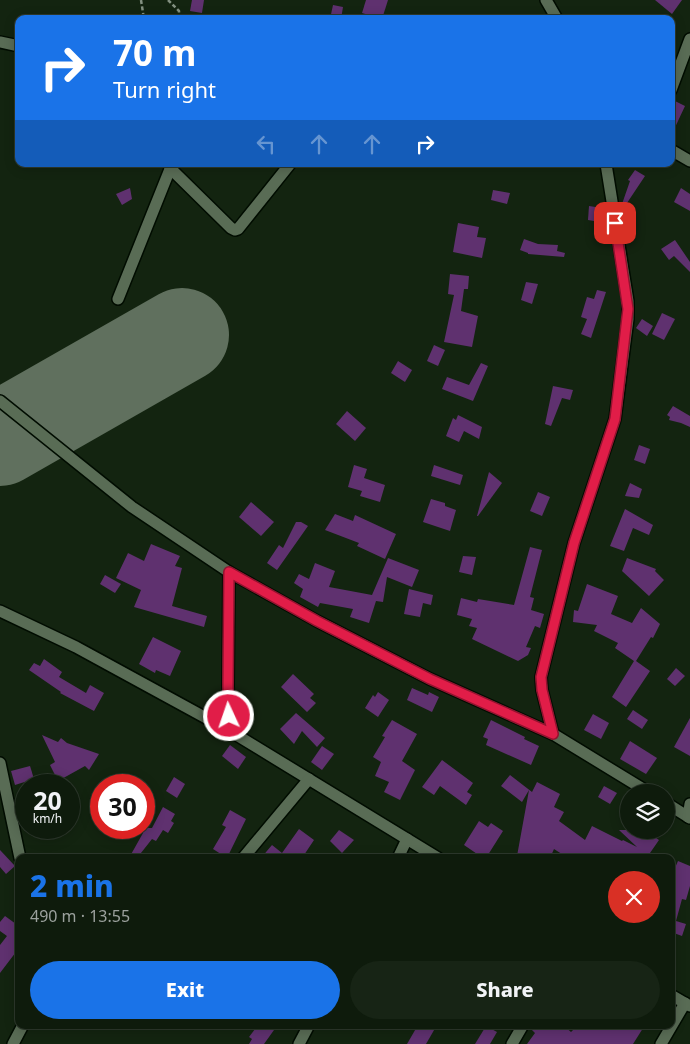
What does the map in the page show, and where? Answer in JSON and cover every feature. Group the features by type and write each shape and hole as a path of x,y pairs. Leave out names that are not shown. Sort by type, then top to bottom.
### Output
{"street":[{"path":"546,0 555,15"},
{"path":"675,79 690,39"},
{"path":"0,42 15,45"},
{"path":"675,152 690,161"},
{"path":"118,299 171,167"},
{"path":"172,167 235,230 238,229 288,167"},
{"path":"553,734 542,690 541,677 574,543 615,419 628,319 628,301 606,167"},
{"path":"0,401 132,507 229,572 317,621 430,679 553,734 635,784"},
{"path":"229,572 228,686 230,731"},
{"path":"0,611 76,647 230,731 431,854"},
{"path":"0,763 19,854"},
{"path":"247,854 309,779"},
{"path":"675,809 689,817 690,804"},
{"path":"400,854 407,839"},
{"path":"675,997 688,1004 675,1023"},
{"path":"13,1044 21,1029"},
{"path":"299,1044 307,1029"},
{"path":"512,1044 521,1029"},
{"path":"661,1044 671,1029"}],"path":[{"path":"141,0 143,15"},
{"path":"168,0 179,10 179,15"}],"building":[{"path":"192,0 204,0 202,13 190,11"},
{"path":"366,0 388,0 383,15 362,13"},
{"path":"655,0 682,0 672,14"},
{"path":"333,5 343,7 342,15 331,15"},
{"path":"675,101 685,106 675,127"},
{"path":"635,170 645,176 625,206 622,204 630,181 628,180"},
{"path":"130,188 132,199 122,205 116,194"},
{"path":"681,188 690,194 690,211 674,202"},
{"path":"493,190 510,193 507,204 491,200"},
{"path":"589,206 602,208 600,222 588,220"},
{"path":"458,223 479,227 477,237 486,238 482,258 453,252"},
{"path":"524,239 538,244 558,245 557,251 565,253 564,257 528,254 520,250"},
{"path":"675,240 690,262 690,272 674,256 669,260 661,249"},
{"path":"450,274 469,276 468,289 464,289 461,311 478,316 472,347 444,342 454,295 448,294"},
{"path":"526,282 538,284 532,304 521,300"},
{"path":"597,290 606,292 591,338 581,334 587,319 581,317 587,297 594,299"},
{"path":"662,313 675,319 664,340 652,334"},
{"path":"642,319 653,326 647,336 636,328"},
{"path":"434,345 445,350 438,366 427,361"},
{"path":"398,361 412,370 405,382 391,373"},
{"path":"481,363 488,366 473,401 442,389 447,377 469,385"},
{"path":"553,386 573,390 570,400 562,398 551,426 545,424"},
{"path":"673,406 690,416 690,427 669,420 670,417 667,415"},
{"path":"347,411 366,428 355,441 336,424"},
{"path":"458,415 482,427 479,439 464,431 459,442 446,436 453,418 456,420"},
{"path":"639,445 650,449 645,464 634,460"},
{"path":"354,465 367,469 364,478 385,485 380,502 360,496 362,491 348,487"},
{"path":"434,465 463,475 460,485 431,476"},
{"path":"489,472 502,483 477,516"},
{"path":"630,483 642,489 639,498 625,496"},
{"path":"538,492 550,497 542,516 530,511"},
{"path":"431,499 445,503 445,506 456,510 450,531 423,522"},
{"path":"251,502 274,522 261,536 239,517"},
{"path":"625,509 653,525 649,535 633,528 624,551 610,546"},
{"path":"335,514 353,521 355,515 396,534 385,559 357,546 359,543 325,530"},
{"path":"296,522 301,522 308,526 277,570 267,563 279,545 283,548"},
{"path":"151,544 180,556 175,566 182,568 172,606 207,616 204,627 134,607 141,590 116,578 128,553 144,561"},
{"path":"530,547 542,550 530,597 534,598 531,610 544,614 540,628 535,626 526,647 531,648 528,655 518,661 472,639 477,628 469,626 472,619 457,615 461,598 477,602 478,599 514,605"},
{"path":"463,556 476,557 472,575 459,572"},
{"path":"388,558 419,570 412,587 387,577 383,602 376,601 369,623 350,617 353,609 320,603 318,607 300,597 303,589 294,583 299,574 309,579 315,563 335,571 329,587 372,595"},
{"path":"627,558 656,569 655,571 664,580 649,596 622,571"},
{"path":"105,575 121,584 115,593 100,584"},
{"path":"587,584 618,596 611,614 632,623 641,608 660,624 653,638 651,637 636,661 650,671 626,707 612,697 634,661 615,648 618,643 594,631 597,625 573,622 574,610 578,611"},
{"path":"409,589 433,595 431,605 423,603 420,617 404,614"},
{"path":"153,637 181,651 170,676 156,670 155,673 139,664"},
{"path":"44,659 62,672 59,677 86,693 90,685 104,693 94,711 60,693 29,670 34,663 40,666"},
{"path":"676,668 685,676 675,686 667,679"},
{"path":"293,674 314,694 310,698 316,703 307,712 281,687"},
{"path":"412,688 428,695 429,692 439,697 432,712 407,700"},
{"path":"378,692 389,700 378,717 365,708 373,695 375,697"},
{"path":"633,710 648,720 642,729 627,719"},
{"path":"296,713 325,738 317,747 302,731 294,744 280,729"},
{"path":"593,714 609,723 601,739 584,730"},
{"path":"690,718 690,756 674,747"},
{"path":"392,720 417,734 402,761 415,770 400,800 384,792 389,782 375,776 381,762 373,757 385,737 382,736"},
{"path":"491,720 539,746 531,765 486,745 488,739 483,737"},
{"path":"42,735 58,742 61,738 67,743 99,754 89,770 85,766 71,774 54,774 50,765 55,762"},
{"path":"630,741 657,758 646,774 620,759"},
{"path":"230,745 246,757 238,769 222,756"},
{"path":"322,746 334,754 322,770 311,762"},
{"path":"442,760 473,783 467,792 472,795 466,805 440,786 434,795 422,787"},
{"path":"30,766 32,774 15,774 15,785 11,771"},
{"path":"510,775 532,792 537,782 560,794 554,807 564,812 559,821 585,840 592,826 637,847 629,839 659,840 650,853 652,854 562,854 554,849 552,854 517,854 529,790 522,802 501,786"},
{"path":"174,777 185,784 177,798 166,791"},
{"path":"604,786 617,793 610,804 598,797"},
{"path":"163,807 175,814 171,821 174,823 168,833 163,830 156,841 152,839 155,839 155,822"},
{"path":"230,810 246,819 229,854 221,854 213,849 226,827 222,825"},
{"path":"479,821 488,827 491,823 503,831 489,854 477,854 464,845"},
{"path":"299,829 314,840 305,854 264,854 272,845 282,853"},
{"path":"339,830 354,840 342,853 330,841"},
{"path":"140,839 152,839 140,854 131,854"},
{"path":"0,850 15,866 6,874 0,867"},
{"path":"678,861 690,866 690,886 686,900 682,899 676,921 686,924 682,936 675,933 675,868"},
{"path":"5,916 15,923 15,953 0,973 0,945 7,936 0,931 0,922"},
{"path":"255,1029 274,1030 264,1044 249,1044 252,1039 249,1037"},
{"path":"416,1029 435,1029 426,1044 407,1044"},
{"path":"484,1029 492,1029 497,1032 490,1044 475,1044"},
{"path":"531,1029 568,1029 571,1032 574,1029 642,1029 633,1044 527,1044 535,1033"}],"runway":[{"path":"0,439 182,335"}],"route":[{"path":"229,716 229,572 317,621 430,679 553,734 542,690 541,677 574,543 615,419 628,319 628,301 615,223"}]}
